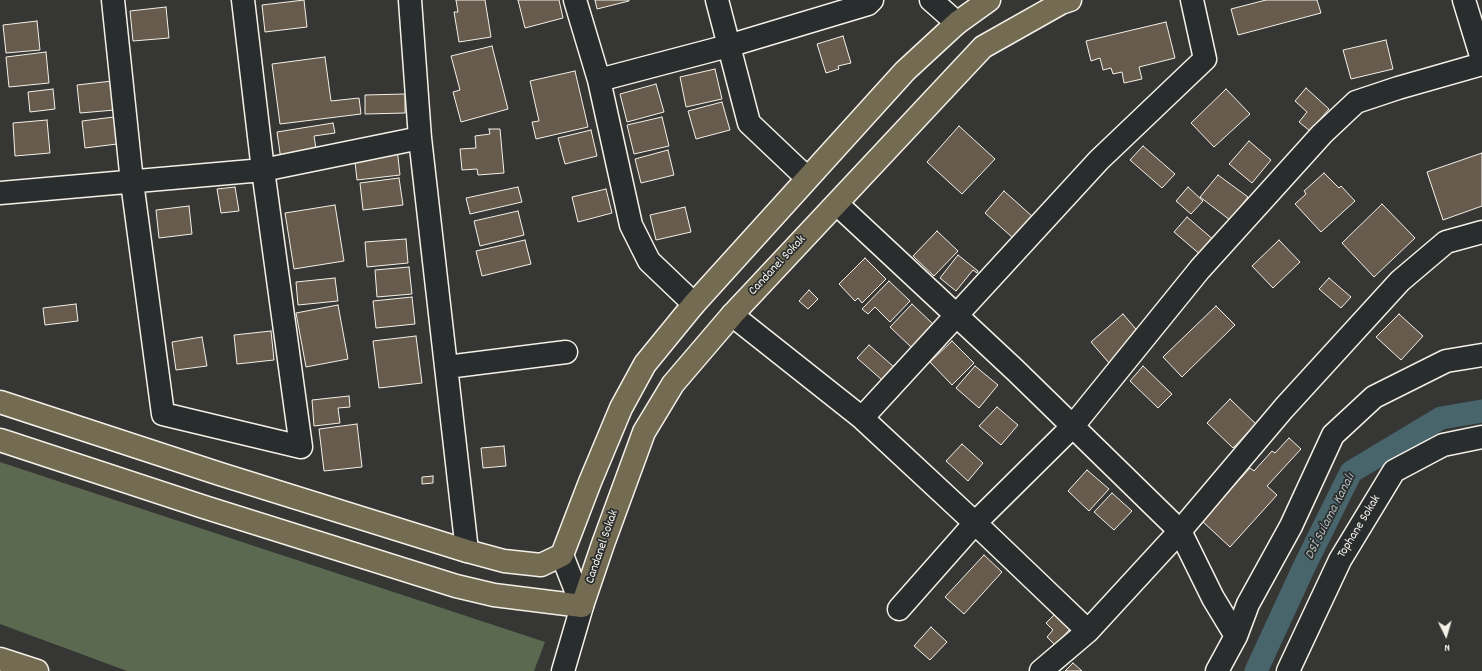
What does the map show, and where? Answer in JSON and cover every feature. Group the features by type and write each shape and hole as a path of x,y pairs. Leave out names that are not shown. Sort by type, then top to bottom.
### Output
{"main road":[{"path":"0,402 227,477 467,551 504,561 541,565 562,555 590,482 621,408 645,364 694,304 905,71 957,23 989,0"},
{"name":"Candanel Sokak","path":"582,606 644,432 673,384 732,315 983,47 1061,3 1070,0"},
{"path":"0,440 197,505 456,586 494,594 582,606"},
{"path":"0,658 37,671"}],"street":[{"path":"113,0 132,182 164,414 301,447 263,170 243,0"},
{"path":"410,0 420,138 467,551"},
{"path":"575,0 599,80 631,225 649,261 694,304"},
{"path":"717,0 749,123 807,178"},
{"path":"599,80 728,46 868,4 872,0"},
{"path":"931,0 957,23"},
{"path":"862,418 1099,160 1205,59 1192,0"},
{"path":"1464,0 1482,59"},
{"path":"899,609 975,523 1072,427 1200,269 1322,134 1356,102 1398,88 1482,64"},
{"path":"0,193 263,170 420,138"},
{"path":"837,204 957,315 1180,531 1213,598 1236,636"},
{"path":"1041,671 1088,631 1180,531 1284,408 1400,281 1446,242 1482,232"},
{"path":"732,315 862,418 1088,631"},
{"path":"447,367 566,352"},
{"path":"1216,671 1236,636 1248,604 1291,526 1333,435 1374,397 1446,361 1482,355"},
{"name":"Tophane Sokak","path":"1288,671 1340,560 1394,471 1444,445 1482,437"},
{"name":"Candanel Sokak","path":"562,555 582,606 563,671"}],"green space":[{"path":"0,462 545,642 534,671 127,671 0,624"}],"building":[{"path":"304,0 307,27 265,32 262,5"},
{"path":"456,0 485,0 491,37 459,42 454,12 458,12"},
{"path":"518,0 559,0 563,18 525,28"},
{"path":"595,0 629,0 629,1 597,9"},
{"path":"1266,0 1317,0 1321,13 1238,35 1231,9"},
{"path":"166,7 169,38 133,41 130,11"},
{"path":"37,21 40,50 6,53 3,25"},
{"path":"1166,22 1175,58 1139,67 1142,79 1124,83 1122,72 1113,74 1111,68 1103,70 1100,58 1091,61 1086,41"},
{"path":"843,36 851,63 838,66 839,69 826,73 817,44"},
{"path":"1386,40 1393,69 1351,79 1343,50"},
{"path":"492,46 508,109 461,122 453,92 460,90 451,56"},
{"path":"46,52 49,83 9,87 6,57"},
{"path":"325,57 331,101 359,98 361,114 280,124 272,64"},
{"path":"715,69 722,99 686,107 680,77"},
{"path":"575,71 588,127 536,139 532,122 539,121 530,81"},
{"path":"112,81 115,110 80,113 77,85"},
{"path":"656,84 664,112 627,122 620,94"},
{"path":"1306,88 1329,109 1310,131 1299,122 1307,112 1295,101"},
{"path":"53,89 55,109 30,112 28,92"},
{"path":"1226,89 1250,114 1214,147 1191,123"},
{"path":"405,94 405,113 365,114 365,95"},
{"path":"722,102 730,130 696,139 688,111"},
{"path":"114,117 117,144 85,148 82,121"},
{"path":"662,117 669,146 634,154 627,125"},
{"path":"47,120 50,153 15,156 13,123"},
{"path":"333,123 335,133 314,136 317,155 281,160 277,132"},
{"path":"959,126 995,159 962,194 927,162"},
{"path":"489,129 500,129 504,173 478,175 477,169 462,170 460,149 476,148 475,136 490,134"},
{"path":"591,130 597,156 565,164 558,138"},
{"path":"1249,141 1271,160 1252,183 1229,164"},
{"path":"1143,146 1175,174 1162,188 1130,160"},
{"path":"397,148 400,175 357,180 354,153"},
{"path":"668,150 674,175 641,183 635,159"},
{"path":"1482,153 1482,206 1443,220 1427,172"},
{"path":"1324,173 1339,188 1341,186 1355,201 1321,232 1295,204 1306,194 1304,191"},
{"path":"1218,175 1248,197 1230,220 1200,197"},
{"path":"399,178 403,205 363,210 360,183"},
{"path":"235,187 239,211 221,213 217,189"},
{"path":"518,187 522,202 470,214 466,198"},
{"path":"1188,187 1203,201 1191,214 1176,201"},
{"path":"606,189 612,213 578,222 572,197"},
{"path":"1004,191 1033,217 1013,238 985,213"},
{"path":"1382,204 1415,238 1374,277 1342,243"},
{"path":"335,205 344,261 294,269 285,213"},
{"path":"189,206 192,234 159,238 156,210"},
{"path":"685,207 691,232 656,240 650,215"},
{"path":"518,211 524,235 480,246 474,221"},
{"path":"1187,217 1215,241 1202,256 1174,232"},
{"path":"937,231 958,251 934,276 913,256"},
{"path":"406,239 408,263 367,267 365,242"},
{"path":"525,240 531,264 482,276 476,251"},
{"path":"1279,240 1300,262 1273,288 1252,266"},
{"path":"958,255 978,271 977,273 973,270 956,291 940,278"},
{"path":"865,258 886,279 862,303 858,298 855,301 839,284"},
{"path":"409,267 412,294 377,297 375,270"},
{"path":"335,278 338,301 298,305 296,282"},
{"path":"1329,278 1351,297 1341,308 1319,289"},
{"path":"889,281 910,301 890,322 875,307 868,314 862,309"},
{"path":"809,290 818,299 808,309 799,301"},
{"path":"412,297 415,324 376,328 373,301"},
{"path":"76,304 78,321 45,325 43,308"},
{"path":"912,304 934,325 912,348 890,327"},
{"path":"338,305 348,359 306,367 296,313"},
{"path":"1216,306 1235,325 1182,377 1163,357"},
{"path":"1123,314 1141,335 1109,363 1091,342"},
{"path":"1399,314 1423,336 1401,360 1376,337"},
{"path":"271,331 274,360 237,364 234,335"},
{"path":"416,336 422,383 379,388 373,341"},
{"path":"202,337 207,366 176,370 172,342"},
{"path":"952,341 974,363 952,385 930,362"},
{"path":"869,345 894,367 882,380 857,358"},
{"path":"975,366 998,385 979,408 956,388"},
{"path":"1143,366 1172,394 1158,408 1130,381"},
{"path":"349,396 350,407 338,408 340,423 314,426 312,400"},
{"path":"1230,399 1256,424 1233,448 1207,423"},
{"path":"997,407 1018,425 1001,445 979,426"},
{"path":"357,424 362,467 324,471 319,429"},
{"path":"1289,438 1301,449 1267,486 1277,495 1230,547 1202,521 1250,468 1254,471 1272,451 1275,453"},
{"path":"962,444 983,463 968,481 946,461"},
{"path":"504,446 506,466 483,468 481,448"},
{"path":"1087,470 1109,489 1089,511 1068,491"},
{"path":"433,476 433,483 422,484 422,477"},
{"path":"1112,493 1132,511 1114,530 1094,512"},
{"path":"984,555 1002,572 964,614 945,597"},
{"path":"1055,614 1071,628 1055,645 1047,637 1053,630 1046,623"},
{"path":"931,627 947,642 930,660 914,646"},
{"path":"1073,663 1082,671 1065,671"}],"waterway":[{"name":"DSİ Sulama Kanalı","path":"1256,671 1304,567 1351,472 1441,418 1482,411"}]}
